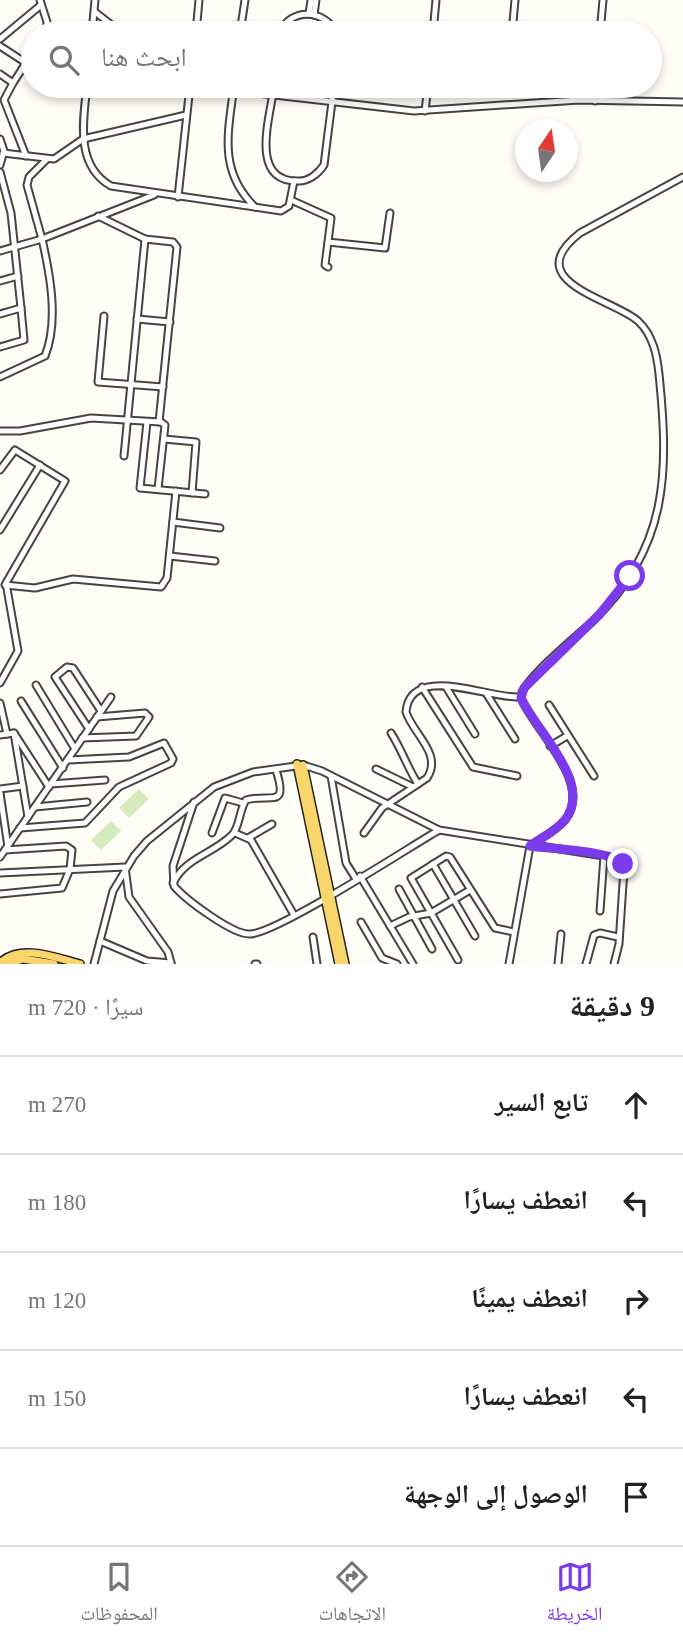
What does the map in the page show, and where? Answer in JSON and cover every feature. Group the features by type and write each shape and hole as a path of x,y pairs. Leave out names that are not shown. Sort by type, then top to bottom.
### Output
{"main road":[{"path":"300,764 345,964"},
{"path":"328,896 339,964"},
{"path":"0,962 23,953 80,964"},
{"path":"6,964 23,959 54,964"}],"street":[{"path":"93,21 95,0"},
{"path":"197,21 199,0"},
{"path":"242,21 245,0"},
{"path":"311,0 312,14"},
{"path":"312,14 316,0"},
{"path":"434,21 436,0"},
{"path":"513,21 515,0"},
{"path":"601,21 603,0"},
{"path":"0,39 40,2 46,21"},
{"path":"94,12 106,21"},
{"path":"289,21 291,18 312,14 327,21"},
{"path":"0,46 21,64"},
{"path":"21,71 4,100 26,156"},
{"path":"0,74 13,83"},
{"path":"86,98 83,139 87,158 106,183 118,188 284,210 291,201 293,181"},
{"path":"178,197 188,98"},
{"path":"232,98 228,148 230,169 237,186 256,207"},
{"path":"273,98 266,148 267,164 277,175 293,181 309,178 324,165 333,98"},
{"path":"299,98 425,111 595,101 683,102"},
{"path":"425,111 427,98"},
{"path":"3,153 58,158 83,139 186,115"},
{"path":"0,139 3,153 0,165"},
{"path":"0,377 38,362 49,348 51,310 48,267 27,185 29,177 47,159"},
{"path":"0,172 16,247 24,340 0,347"},
{"path":"520,696 599,615 630,576 653,528 665,468 658,362 651,340 631,316 569,283 562,269 562,256 570,240 580,233 683,177"},
{"path":"0,251 42,239 157,194"},
{"path":"291,201 331,218"},
{"path":"328,267 325,265 332,210"},
{"path":"328,243 385,248 390,213"},
{"path":"98,216 145,239 177,245 159,422"},
{"path":"124,456 145,239"},
{"path":"0,281 18,276"},
{"path":"0,314 22,308"},
{"path":"104,316 98,382 163,387"},
{"path":"137,319 170,322"},
{"path":"0,431 20,431 91,418 159,422 165,425 158,489"},
{"path":"147,422 140,488 205,494"},
{"path":"164,439 194,441 197,444 192,493"},
{"path":"0,470 13,450 63,479 64,484 5,585 19,651 0,683"},
{"path":"0,530 40,465"},
{"path":"5,585 35,588 73,579 161,587 167,578 176,491"},
{"path":"173,522 220,528"},
{"path":"170,556 215,561"},
{"path":"89,729 55,677 57,673 66,667 73,668 101,711"},
{"path":"36,685 75,749"},
{"path":"364,833 387,804 416,786 431,772 432,758 406,712 409,700 422,687 446,687 520,696"},
{"path":"422,687 473,767 517,776"},
{"path":"446,687 475,734"},
{"path":"486,693 515,739"},
{"path":"509,964 530,846 563,823 573,802 572,781 520,696"},
{"path":"0,857 111,697"},
{"path":"21,701 62,768"},
{"path":"0,703 10,733 28,817"},
{"path":"549,705 594,776"},
{"path":"82,738 136,736 149,717 145,713 97,717"},
{"path":"10,733 50,785"},
{"path":"0,735 10,733"},
{"path":"391,733 405,754 407,767 416,786"},
{"path":"550,746 567,736"},
{"path":"20,828 85,823 119,787 171,763 173,759 164,743 129,757 68,761"},
{"path":"94,964 113,891 125,867 147,841 183,810 230,779 300,764 331,776 439,830 618,859 624,869 614,964"},
{"path":"376,769 416,786"},
{"path":"173,883 190,861 221,845 235,833 243,803 249,799 274,799 279,795 282,788 276,770"},
{"path":"331,776 346,863 413,964"},
{"path":"50,785 105,780"},
{"path":"6,849 0,791 23,786"},
{"path":"212,833 225,799 243,803"},
{"path":"36,807 87,802"},
{"path":"194,802 173,866 173,883 181,894 241,933 257,933 294,915 439,830"},
{"path":"183,810 192,813"},
{"path":"248,838 272,824"},
{"path":"235,833 248,838 294,915"},
{"path":"0,894 62,888 70,869 72,850 69,846 6,849"},
{"path":"458,960 411,878 446,856 450,857 495,928 514,932"},
{"path":"600,911 604,856"},
{"path":"433,864 475,936"},
{"path":"0,873 125,867"},
{"path":"100,941 147,961 172,964 168,952 128,897 125,867"},
{"path":"399,889 432,949"},
{"path":"390,926 413,916 431,913 470,890"},
{"path":"361,922 382,958 397,964"},
{"path":"558,964 561,934"},
{"path":"586,964 594,935 618,937"},
{"path":"313,937 317,964"}],"green space":[{"path":"139,789 149,799 129,818 119,808"},
{"path":"111,821 121,831 101,850 91,840"}],"route":[{"path":"623,864 618,859 601,855 530,846 563,823 571,809 574,794 569,775 521,698 524,696 524,688 599,615 630,576"}]}
